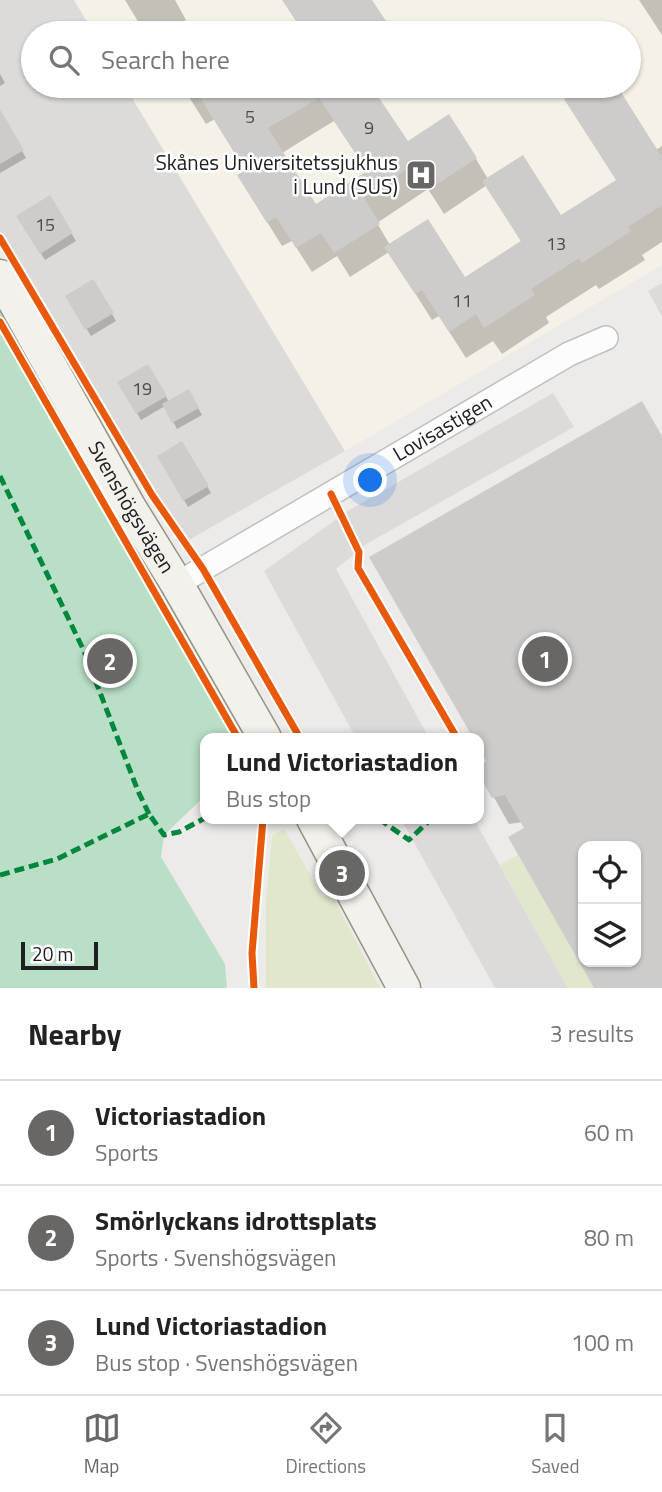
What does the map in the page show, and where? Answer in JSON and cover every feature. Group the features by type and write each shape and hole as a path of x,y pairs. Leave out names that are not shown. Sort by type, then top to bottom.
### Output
{"main road":[{"name":"Svenshögsvägen","path":"0,276 130,508 262,733"},
{"path":"316,824 404,988"}],"street":[{"name":"Lovisastigen","path":"177,584 569,355 607,338"}],"shaded area":[{"path":"0,0 74,0 87,21 21,21 21,98 132,98 345,451 180,545 0,238"},
{"name":"Skånes Universitetssjukhus i Lund (SUS)","path":"74,0 662,0 662,265 345,451 132,98 641,98 641,21 87,21"},
{"path":"662,283 662,317 648,291"},
{"path":"553,393 574,427 368,543 336,569 426,733 353,733 264,571 348,511"},
{"path":"404,824 477,824 568,988 495,988"}],"green space":[{"path":"0,276 262,733 200,733 200,801 164,835 161,857 225,964 227,988 0,988"},
{"path":"284,829 323,897 331,893 380,988 266,988 266,902 272,836"},
{"path":"518,855 578,960 578,967 582,967 594,988 568,988 500,865"}],"building":[{"path":"282,0 372,0 386,21 296,21"},
{"path":"200,98 319,98 379,98 408,141 449,114 477,158 428,190 412,166 364,198 380,224 334,253 321,233 296,248 276,217 267,223 237,175 245,170","holes":["319,98 367,171 316,204 268,128"]},
{"path":"625,98 662,157 662,205 628,227 631,231 582,263 579,258 531,289 535,295 484,328 476,314 449,332 422,290 415,294 384,247 428,219 465,277 521,241 482,181 523,155 561,215 616,180 564,99"},
{"path":"0,109 24,150 0,164"},
{"path":"50,195 73,233 40,254 16,216"},
{"path":"93,279 114,313 85,330 65,296"},
{"path":"148,364 167,396 136,414 117,382"},
{"path":"189,389 199,408 172,423 162,404"},
{"path":"642,401 662,436 662,988 594,988 582,967 641,967 641,841 578,841 578,960 508,837 524,828 505,795 492,798 484,784 484,733 470,733 369,557"},
{"path":"182,441 209,486 183,501 157,456"}],"marked path":[{"path":"0,476 84,651 149,814"},
{"path":"0,875 57,859 149,814 164,835 179,832 200,821"},
{"path":"386,824 409,840 426,824"}],"cycle path":[{"path":"0,238 152,495 203,569 297,733"},
{"path":"0,322 235,733"},
{"path":"331,494 359,552 358,568 454,733"},
{"path":"254,988 252,953 263,824"}],"place":[{"name":"Skånes Universitetssjukhus i Lund (SUS)","path":"421,175"},
{"name":"Victoriastadion","path":"545,659"},
{"name":"Smörlyckans idrottsplats","path":"110,661"},
{"name":"Lund Victoriastadion","path":"342,873"}]}
